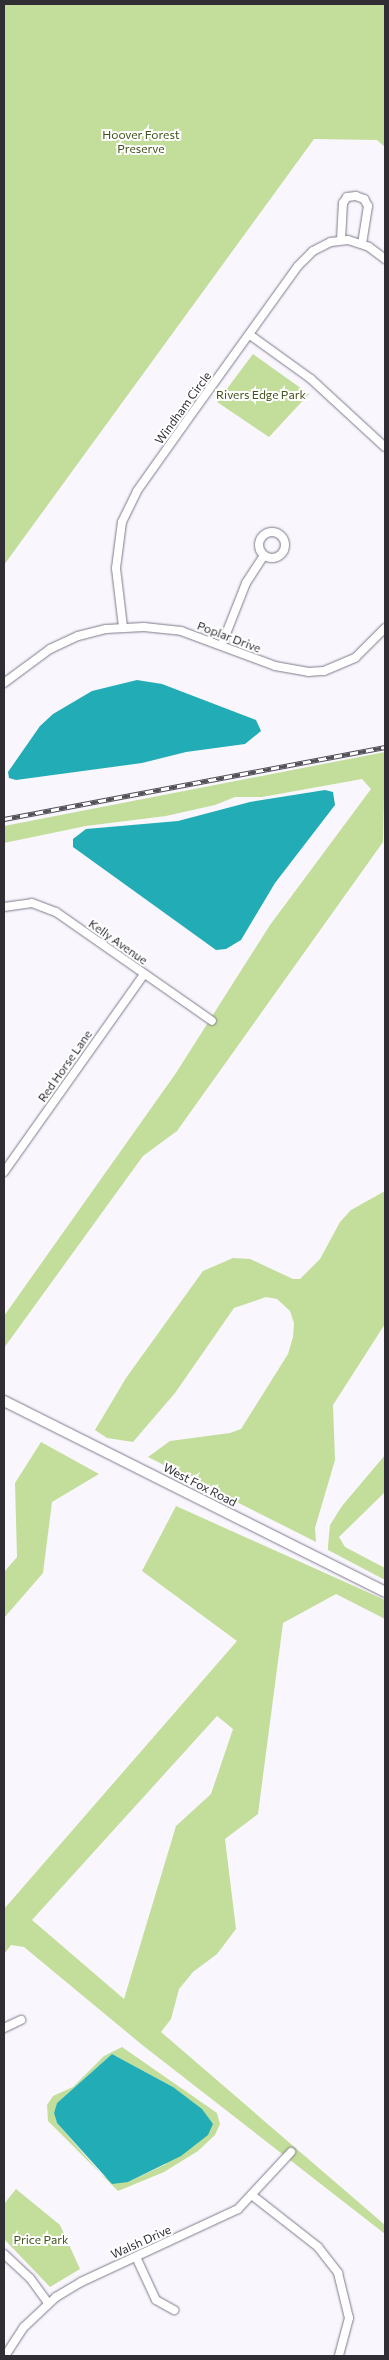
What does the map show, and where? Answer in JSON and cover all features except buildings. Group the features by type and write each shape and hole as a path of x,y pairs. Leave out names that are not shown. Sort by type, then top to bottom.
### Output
{"street":[{"path":"362,244 368,206 364,199 356,196 347,197 343,203 341,240 362,244 385,259"},
{"name":"Windham Circle","path":"122,627 116,568 122,522 137,491 304,259 321,246 341,240"},
{"path":"250,335 311,379 385,447"},
{"path":"222,644 246,583 264,555"},
{"name":"Poplar Drive","path":"4,684 30,661 62,642 91,632 122,627 181,631 222,644 287,670 324,671 355,658 385,628"},
{"name":"Kelly Avenue","path":"4,907 32,903 44,906 212,1021"},
{"name":"Red Horse Lane","path":"4,1172 144,974"},
{"name":"West Fox Road","path":"4,1401 385,1592"},
{"path":"4,2028 21,2020"},
{"name":"Walsh Drive","path":"5,2356 24,2327 48,2303 74,2286 222,2218 254,2196 291,2152"},
{"path":"254,2196 318,2247 338,2273 349,2318 338,2356"},
{"path":"4,2254 30,2278 48,2303"},
{"path":"136,2256 156,2300 174,2310"}],"green space":[{"name":"Hoover Forest Preserve","path":"4,4 385,4 385,147 377,140 314,139 4,565"},
{"name":"Rivers Edge Park","path":"253,354 309,394 269,437 217,402"},
{"path":"385,752 383,842 177,1131 143,1156 4,1348 4,1316 176,1073 270,925 371,789 362,779 262,797 235,797 215,805 166,816 86,826 4,843 4,826"},
{"path":"385,1191 385,1324 333,1405 335,1460 315,1528 316,1542 148,1457 170,1441 230,1433 241,1429 288,1354 293,1337 294,1323 290,1311 277,1299 266,1297 234,1308 175,1393 133,1442 107,1438 95,1430 126,1378 203,1271 233,1258 250,1259 293,1279 300,1279 320,1259 340,1222 351,1210"},
{"path":"41,1442 99,1474 52,1502 43,1573 4,1618 4,1572 17,1557 15,1483"},
{"path":"385,1455 385,1492 339,1537 345,1547 385,1568 385,1580 328,1550 328,1546 330,1525 342,1506"},
{"path":"176,1506 385,1600 385,1619 336,1594 283,1623 258,1814 225,1839 236,1929 217,1954 193,1972 179,1989 171,2019 161,2032 385,2225 385,2234 141,2044 24,1947 11,1945 4,1954 4,1909 237,1641 142,1571","holes":["217,1716 233,1729 211,1794 176,1826 124,1999 32,1920"]},
{"path":"122,2047 217,2113 220,2124 215,2135 198,2151 164,2172 118,2191 101,2174 48,2121 47,2105 53,2096 73,2087 104,2056","holes":["112,2054 173,2087 166,2164 128,2182 108,2179 101,2174 57,2123 54,2113 57,2103"]},
{"name":"Price Park","path":"16,2189 60,2225 80,2269 50,2287 4,2239 4,2204"}],"water":[{"path":"137,680 162,684 256,720 261,731 245,744 186,752 142,763 16,780 9,778 8,772 40,726 53,714 92,691"},
{"path":"325,790 333,792 335,805 275,883 241,940 226,949 216,950 73,847 73,839 86,829 178,821 250,802"},
{"path":"112,2054 173,2087 202,2109 213,2124 208,2135 181,2156 128,2182 112,2184 57,2123 54,2113 57,2103"}],"railway":[{"path":"4,819 385,747"}]}
